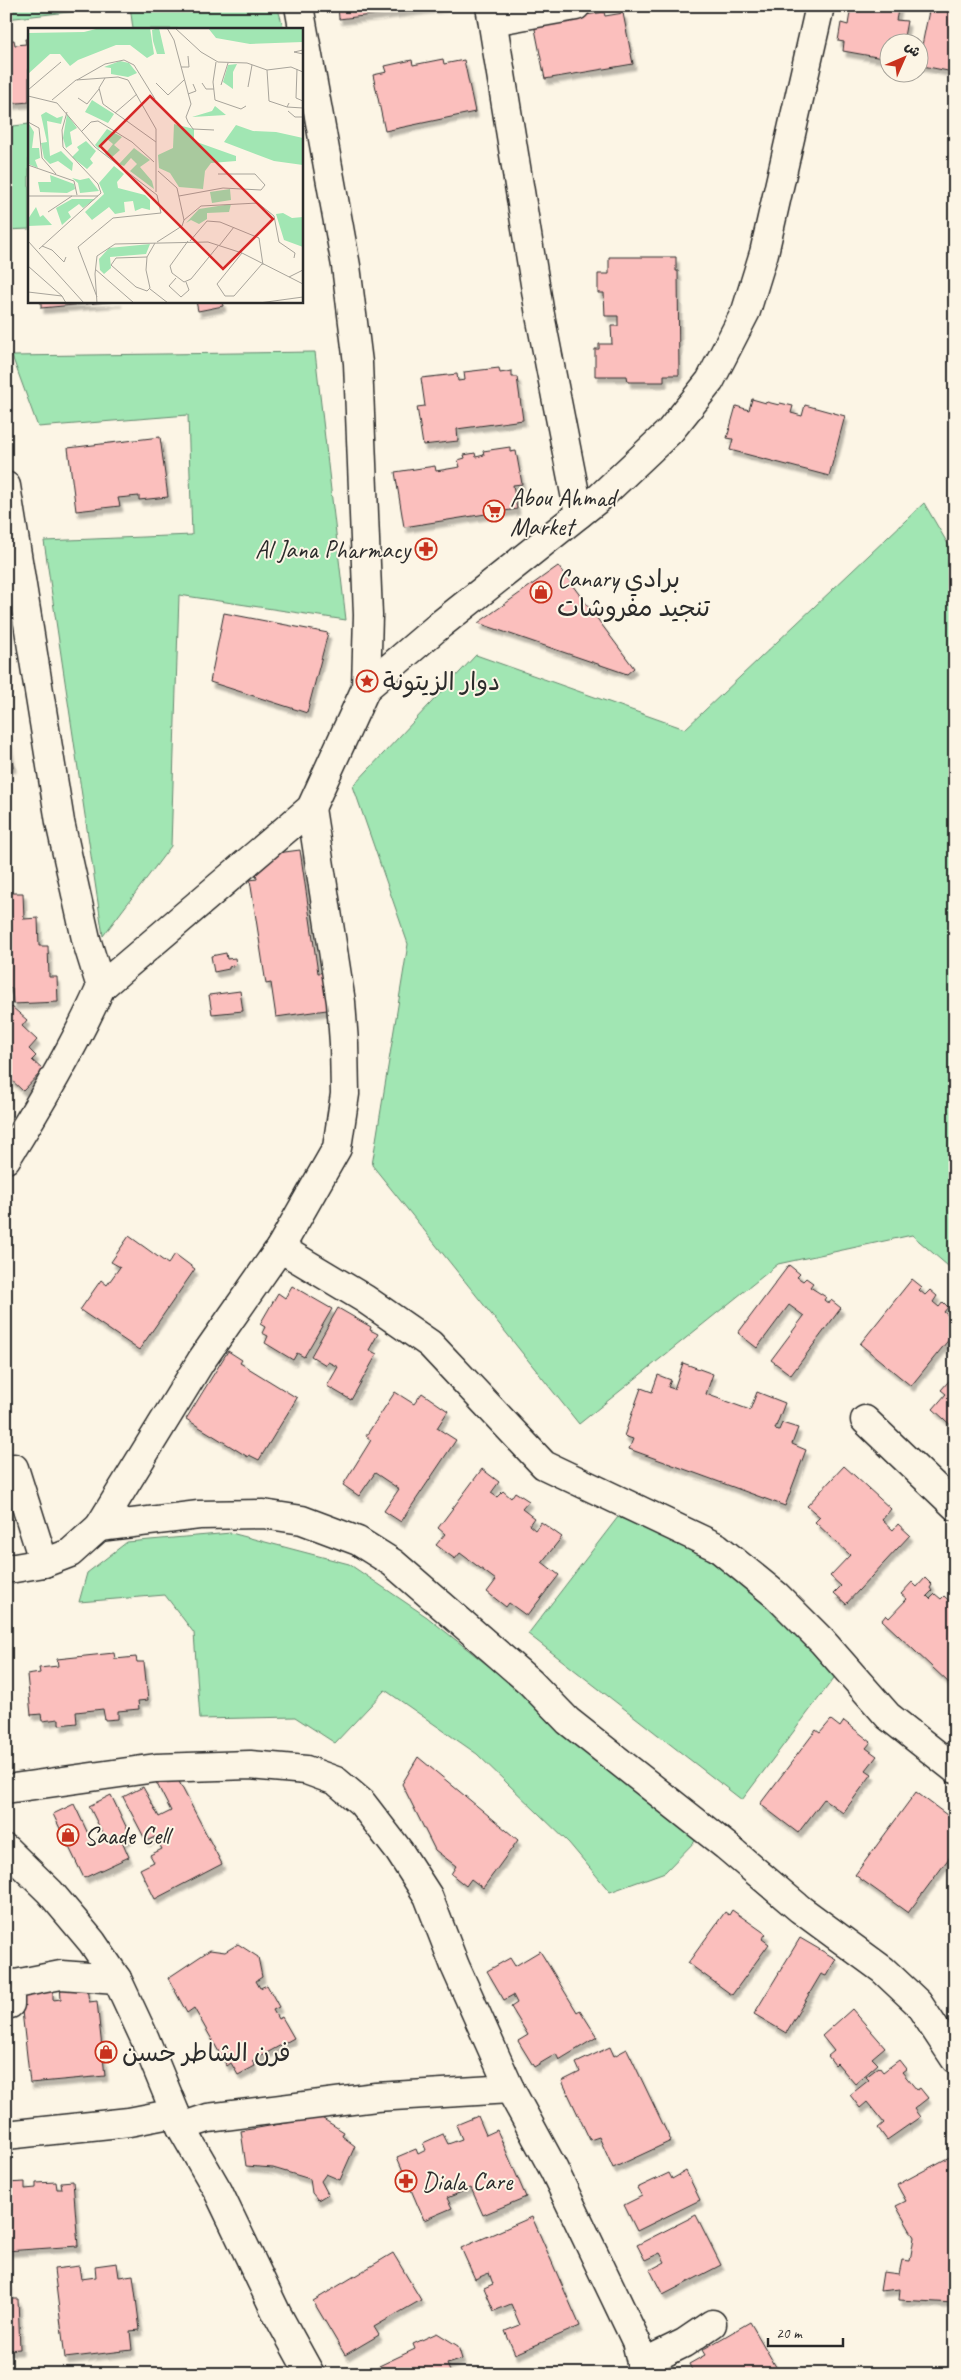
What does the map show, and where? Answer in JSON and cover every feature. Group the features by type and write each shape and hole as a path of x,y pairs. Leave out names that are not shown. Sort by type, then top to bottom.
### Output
{"street":[{"path":"6,1159 82,1029 101,987 311,808 366,688 368,615 358,363 346,266 298,6"},
{"path":"576,6 491,14 540,315 580,514"},
{"path":"366,688 441,624 580,514 670,431 710,381 746,311 764,253 784,158 820,6"},
{"path":"6,486 60,822 86,940 101,987"},
{"path":"6,1568 44,1563 70,1553 99,1527 201,1361 280,1248 337,1148 345,1094 341,1002 311,808"},
{"path":"280,1248 305,1261 430,1344 544,1465 717,1547 776,1595 822,1641 888,1716 955,1769"},
{"path":"865,1420 955,1506"},
{"path":"14,1468 44,1563"},
{"path":"99,1527 199,1515 263,1514 302,1520 358,1541 393,1563 530,1682 568,1721 726,1846 800,1909 883,1970 918,2003 955,2059"},
{"path":"6,1789 156,1768 250,1765 306,1770 336,1781 362,1803 399,1851 428,1896 455,1966 510,2089 563,2188 636,2341 642,2369 712,2324"},
{"path":"6,1849 50,1892 92,1942 117,1979 178,2120 218,2191 276,2314 310,2374"},
{"path":"10,2004 10,1985 61,1975 117,1979"},
{"path":"6,2135 128,2122 208,2118 347,2100 510,2089"}],"green space":[{"path":"6,6 122,6 6,19"},
{"path":"130,6 277,6 284,28 133,28"},
{"path":"28,124 28,229 6,230 6,127"},
{"path":"315,352 346,620 179,595 171,846 103,936 44,541 192,535 188,415 38,427 12,356"},
{"path":"924,503 955,556 955,1272 912,1235 778,1264 579,1424 372,1165 408,944 353,786 476,655 685,729"},
{"path":"618,1517 684,1543 780,1609 840,1670 742,1800 528,1634"},
{"path":"231,1533 349,1564 427,1617 701,1835 665,1872 610,1892 569,1843 477,1754 385,1690 335,1743 295,1717 200,1719 194,1633 165,1595 79,1602 87,1573 127,1542"}],"building":[{"path":"338,6 445,6 339,19"},
{"path":"851,6 899,6 896,20 907,21 905,32 878,32 878,57 843,51 844,42 838,41 841,23 848,25"},
{"path":"930,6 955,6 953,72 928,67 928,32 925,32"},
{"path":"604,12 605,16 623,13 633,64 545,79 534,24"},
{"path":"25,39 28,39 28,102 6,104 6,41 14,40 15,45 26,44"},
{"path":"443,59 444,64 464,60 475,112 385,131 373,75 387,72 385,66 412,60 413,65"},
{"path":"609,257 676,257 676,271 678,271 679,375 664,375 664,382 628,382 627,376 595,376 595,349 599,349 599,344 612,344 611,326 618,326 618,316 605,316 604,293 598,293 598,274 609,274"},
{"path":"41,302 108,302 41,308"},
{"path":"196,302 222,302 223,306 198,311"},
{"path":"499,368 500,373 512,371 512,377 517,377 523,420 457,429 458,441 423,445 417,407 425,406 421,378 457,374 458,381 465,380 464,372"},
{"path":"752,399 766,403 779,405 780,403 793,406 791,413 802,416 805,405 845,416 829,476 730,450 733,439 727,438 736,406 749,410"},
{"path":"160,437 168,497 139,500 139,496 118,498 120,506 76,511 68,448"},
{"path":"510,447 510,452 516,451 522,484 513,485 517,509 404,527 395,472 435,466 436,471 460,467 458,460 465,458 464,455 475,453 476,457 484,455 483,451"},
{"path":"558,566 634,668 627,674 478,623"},
{"path":"224,613 328,633 307,713 210,682"},
{"path":"6,725 13,767 6,767"},
{"path":"300,850 318,973 328,972 334,1009 276,1017 271,983 266,984 250,880 257,879 255,866 262,855"},
{"path":"6,893 23,893 24,919 38,918 39,946 48,946 49,977 57,977 58,1002 13,1004 12,988 6,988"},
{"path":"226,953 227,959 235,958 236,965 229,967 229,969 214,972 211,956"},
{"path":"240,991 243,1011 212,1014 209,995"},
{"path":"12,1007 27,1020 22,1026 37,1040 29,1049 36,1056 32,1060 43,1070 23,1091 6,1075 6,1009 8,1011"},
{"path":"129,1236 168,1264 175,1254 195,1269 139,1350 80,1310 101,1280 107,1285 120,1267 111,1262"},
{"path":"789,1265 800,1274 797,1277 803,1281 806,1278 813,1283 810,1287 826,1297 824,1300 829,1304 831,1300 841,1308 791,1375 771,1360 804,1316 789,1305 757,1348 738,1333"},
{"path":"912,1279 922,1287 919,1290 925,1295 930,1290 937,1296 933,1302 939,1307 943,1302 948,1307 944,1312 951,1318 955,1315 955,1332 911,1386 860,1344"},
{"path":"292,1286 332,1309 304,1357 297,1353 293,1360 265,1343 268,1336 262,1333 265,1327 260,1324 278,1293 285,1298"},
{"path":"338,1308 371,1327 370,1330 378,1334 369,1350 377,1354 351,1400 327,1386 338,1367 328,1362 326,1365 311,1356"},
{"path":"228,1351 242,1360 240,1363 297,1398 259,1460 249,1455 248,1457 186,1419"},
{"path":"683,1363 713,1374 706,1394 750,1410 757,1392 785,1403 775,1429 779,1430 782,1423 798,1428 792,1444 806,1450 785,1506 629,1449 633,1439 624,1436 641,1388 652,1392 658,1375 671,1380 668,1387 674,1389"},
{"path":"955,1374 955,1429 933,1409 946,1394 941,1390"},
{"path":"395,1392 414,1404 422,1393 448,1411 437,1428 456,1440 401,1522 384,1511 399,1489 375,1473 359,1496 343,1485 371,1440 366,1436"},
{"path":"844,1466 891,1509 882,1520 893,1530 898,1524 910,1535 846,1604 834,1593 841,1586 830,1576 850,1555 815,1522 820,1517 807,1506"},
{"path":"482,1469 499,1482 491,1493 497,1497 503,1491 511,1498 515,1492 529,1501 522,1509 534,1518 529,1525 535,1530 541,1522 562,1537 542,1562 559,1575 527,1616 509,1603 506,1607 487,1592 496,1580 460,1553 455,1559 436,1545 445,1534 438,1528"},
{"path":"925,1578 932,1585 930,1588 932,1591 927,1596 930,1599 935,1594 941,1599 944,1596 955,1606 955,1677 949,1683 882,1620 886,1615 889,1618 907,1599 901,1594 912,1582 917,1587"},
{"path":"114,1653 115,1659 136,1657 137,1662 144,1662 148,1700 138,1701 139,1709 118,1711 118,1719 105,1720 103,1709 76,1712 77,1723 59,1725 59,1719 42,1721 41,1714 31,1715 27,1675 40,1673 39,1668 58,1666 57,1659"},
{"path":"831,1720 840,1727 844,1721 871,1742 866,1748 877,1756 866,1770 872,1774 843,1813 824,1799 798,1833 760,1804 816,1730 820,1733"},
{"path":"418,1757 518,1840 483,1888 471,1879 466,1886 451,1874 456,1866 435,1850 402,1784"},
{"path":"174,1772 222,1864 155,1899 140,1869 154,1862 150,1855 162,1849 155,1837 146,1841 123,1797 143,1787 159,1817 171,1811 156,1782"},
{"path":"916,1792 955,1821 955,1850 908,1913 855,1875"},
{"path":"111,1795 131,1837 122,1841 129,1857 84,1878 53,1814 74,1804 92,1842 104,1836 89,1806"},
{"path":"732,1910 766,1934 762,1939 769,1944 732,1995 688,1963 725,1912 729,1915"},
{"path":"800,1938 836,1959 826,1976 821,1974 786,2033 754,2014"},
{"path":"238,1944 258,1957 262,1977 256,1981 260,1988 267,1985 279,2007 273,2010 278,2019 282,2017 294,2038 252,2061 255,2066 238,2075 231,2063 227,2066 194,2008 187,2013 168,1978 210,1950 225,1952"},
{"path":"540,1951 577,2012 580,2010 597,2037 559,2060 556,2054 534,2067 518,2041 528,2035 511,2007 517,2003 513,1995 504,2000 487,1971 510,1958 515,1966"},
{"path":"60,1983 87,1988 89,2002 97,2001 105,2076 30,2083 20,1993 47,1985 48,1992 53,1991 53,2000 61,1999"},
{"path":"852,2009 885,2047 872,2058 878,2064 855,2084 837,2063 835,2065 828,2056 834,2051 822,2036"},
{"path":"610,2047 614,2056 627,2049 671,2141 613,2168 599,2137 590,2140 562,2081 580,2072 576,2063"},
{"path":"899,2060 906,2069 902,2072 917,2090 920,2088 928,2098 914,2109 920,2117 887,2140 878,2128 884,2123 867,2102 860,2108 850,2095 869,2080 866,2077 879,2067 883,2072"},
{"path":"478,2116 486,2135 497,2130 526,2197 483,2215 471,2188 447,2198 452,2208 424,2220 397,2157 416,2149 418,2154 426,2150 423,2143 443,2134 448,2144 462,2139 456,2125"},
{"path":"320,2117 344,2132 342,2136 355,2146 340,2180 326,2174 321,2181 328,2194 318,2200 312,2193 310,2179 273,2168 246,2166 241,2131"},
{"path":"955,2154 955,2303 899,2300 900,2289 880,2291 883,2272 899,2274 902,2260 910,2261 914,2237 896,2206 906,2201 897,2185"},
{"path":"686,2171 700,2200 637,2231 624,2205 642,2196 637,2188 669,2173 672,2179"},
{"path":"73,2181 78,2246 6,2251 6,2183 25,2182 25,2189 36,2188 36,2183 56,2182 57,2189 62,2189 61,2182"},
{"path":"696,2215 721,2265 663,2295 650,2270 665,2262 660,2253 645,2260 637,2245"},
{"path":"532,2217 580,2326 515,2354 505,2331 520,2325 511,2304 494,2311 484,2288 493,2284 489,2273 475,2279 461,2248"},
{"path":"393,2253 421,2300 374,2327 379,2335 345,2355 313,2301"},
{"path":"117,2263 119,2277 133,2275 140,2330 130,2331 132,2350 65,2358 54,2269 79,2266 81,2279 96,2277 95,2266"},
{"path":"6,2283 9,2283 10,2299 18,2299 20,2349 6,2350"},
{"path":"750,2322 779,2372 786,2368 789,2374 694,2374 689,2364 705,2355 702,2350"},
{"path":"437,2333 458,2346 462,2359 447,2364 451,2374 362,2374 415,2349 413,2344"}],"place":[{"name":"Abou Ahmad Market","path":"494,511"},
{"name":"Al Jana Pharmacy","path":"426,549"},
{"name":"Canary برادي تنجيد مفروشات","path":"541,592"},
{"name":"دوار الزيتونة","path":"367,681"},
{"name":"Saade Cell","path":"68,1835"},
{"name":"فرن الشاطر حسن","path":"106,2052"},
{"name":"Diala Care","path":"406,2181"}]}
